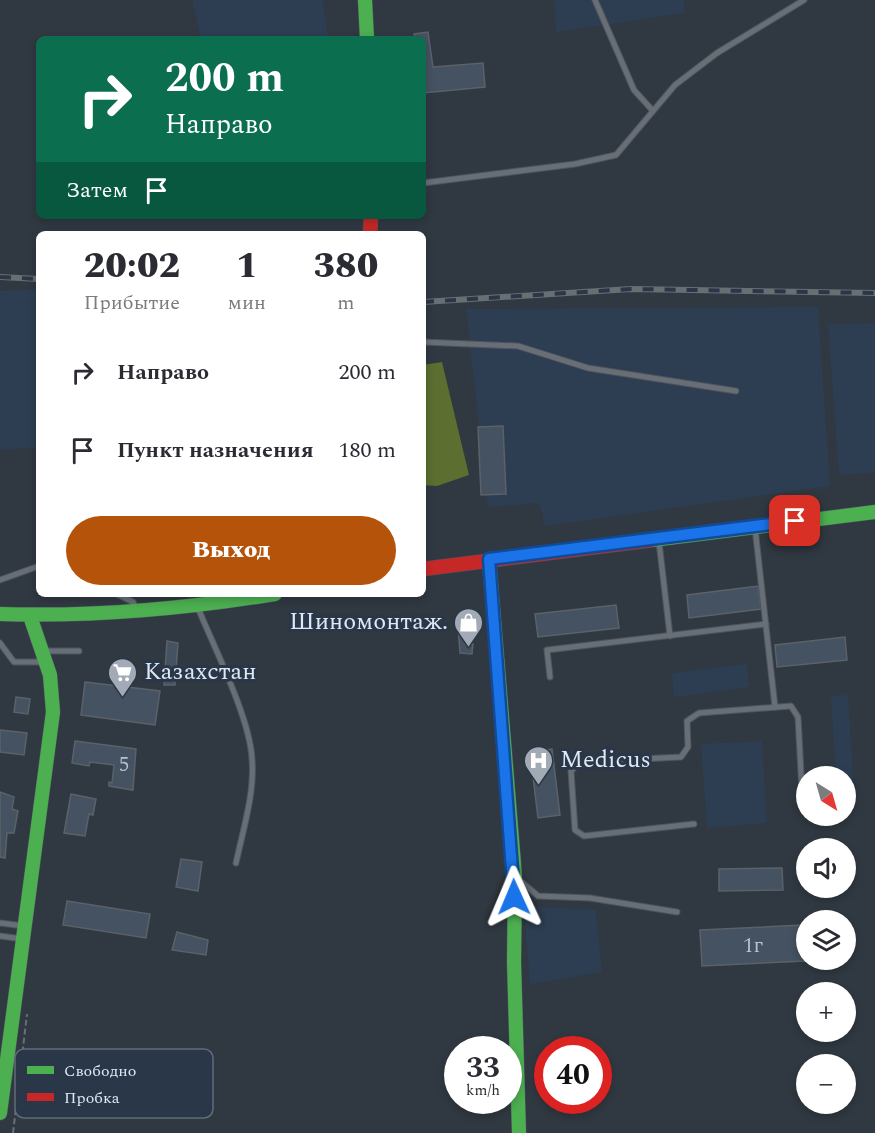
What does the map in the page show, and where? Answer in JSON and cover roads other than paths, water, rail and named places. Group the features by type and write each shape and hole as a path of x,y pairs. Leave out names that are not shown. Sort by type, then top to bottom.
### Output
{"street":[{"path":"365,0 367,36"},
{"path":"426,569 875,512"},
{"path":"489,559 514,876 519,1133"},
{"path":"0,614 30,616 198,608 258,597"},
{"path":"0,1113 5,1044 25,933 53,712 53,691 46,656 30,616"}],"lane":[{"path":"595,0 634,90 653,111"},
{"path":"426,183 575,164 616,155 675,85 717,53 804,0"},
{"path":"426,342 518,346 588,368 736,391"},
{"path":"754,526 775,707"},
{"path":"659,539 670,636"},
{"path":"0,580 36,567"},
{"path":"122,597 133,603 137,612"},
{"path":"198,608 242,719 252,758 249,795 236,863"},
{"path":"550,677 547,650 766,624"},
{"path":"0,643 14,662 79,651"},
{"path":"694,824 584,836 578,834 575,830 571,771 581,762 681,757 688,747 687,721 692,715 791,705 798,717 801,766"},
{"path":"514,876 538,896 590,898 677,912"},
{"path":"0,923 25,933"},
{"path":"0,936 25,933"}],"railway":[{"path":"0,277 36,279"},
{"path":"426,302 631,289 875,293"}],"place":[{"name":"Шиномонтаж.","path":"469,648"},
{"name":"Казахстан","path":"123,698"},
{"name":"Medicus","path":"539,786"}]}
